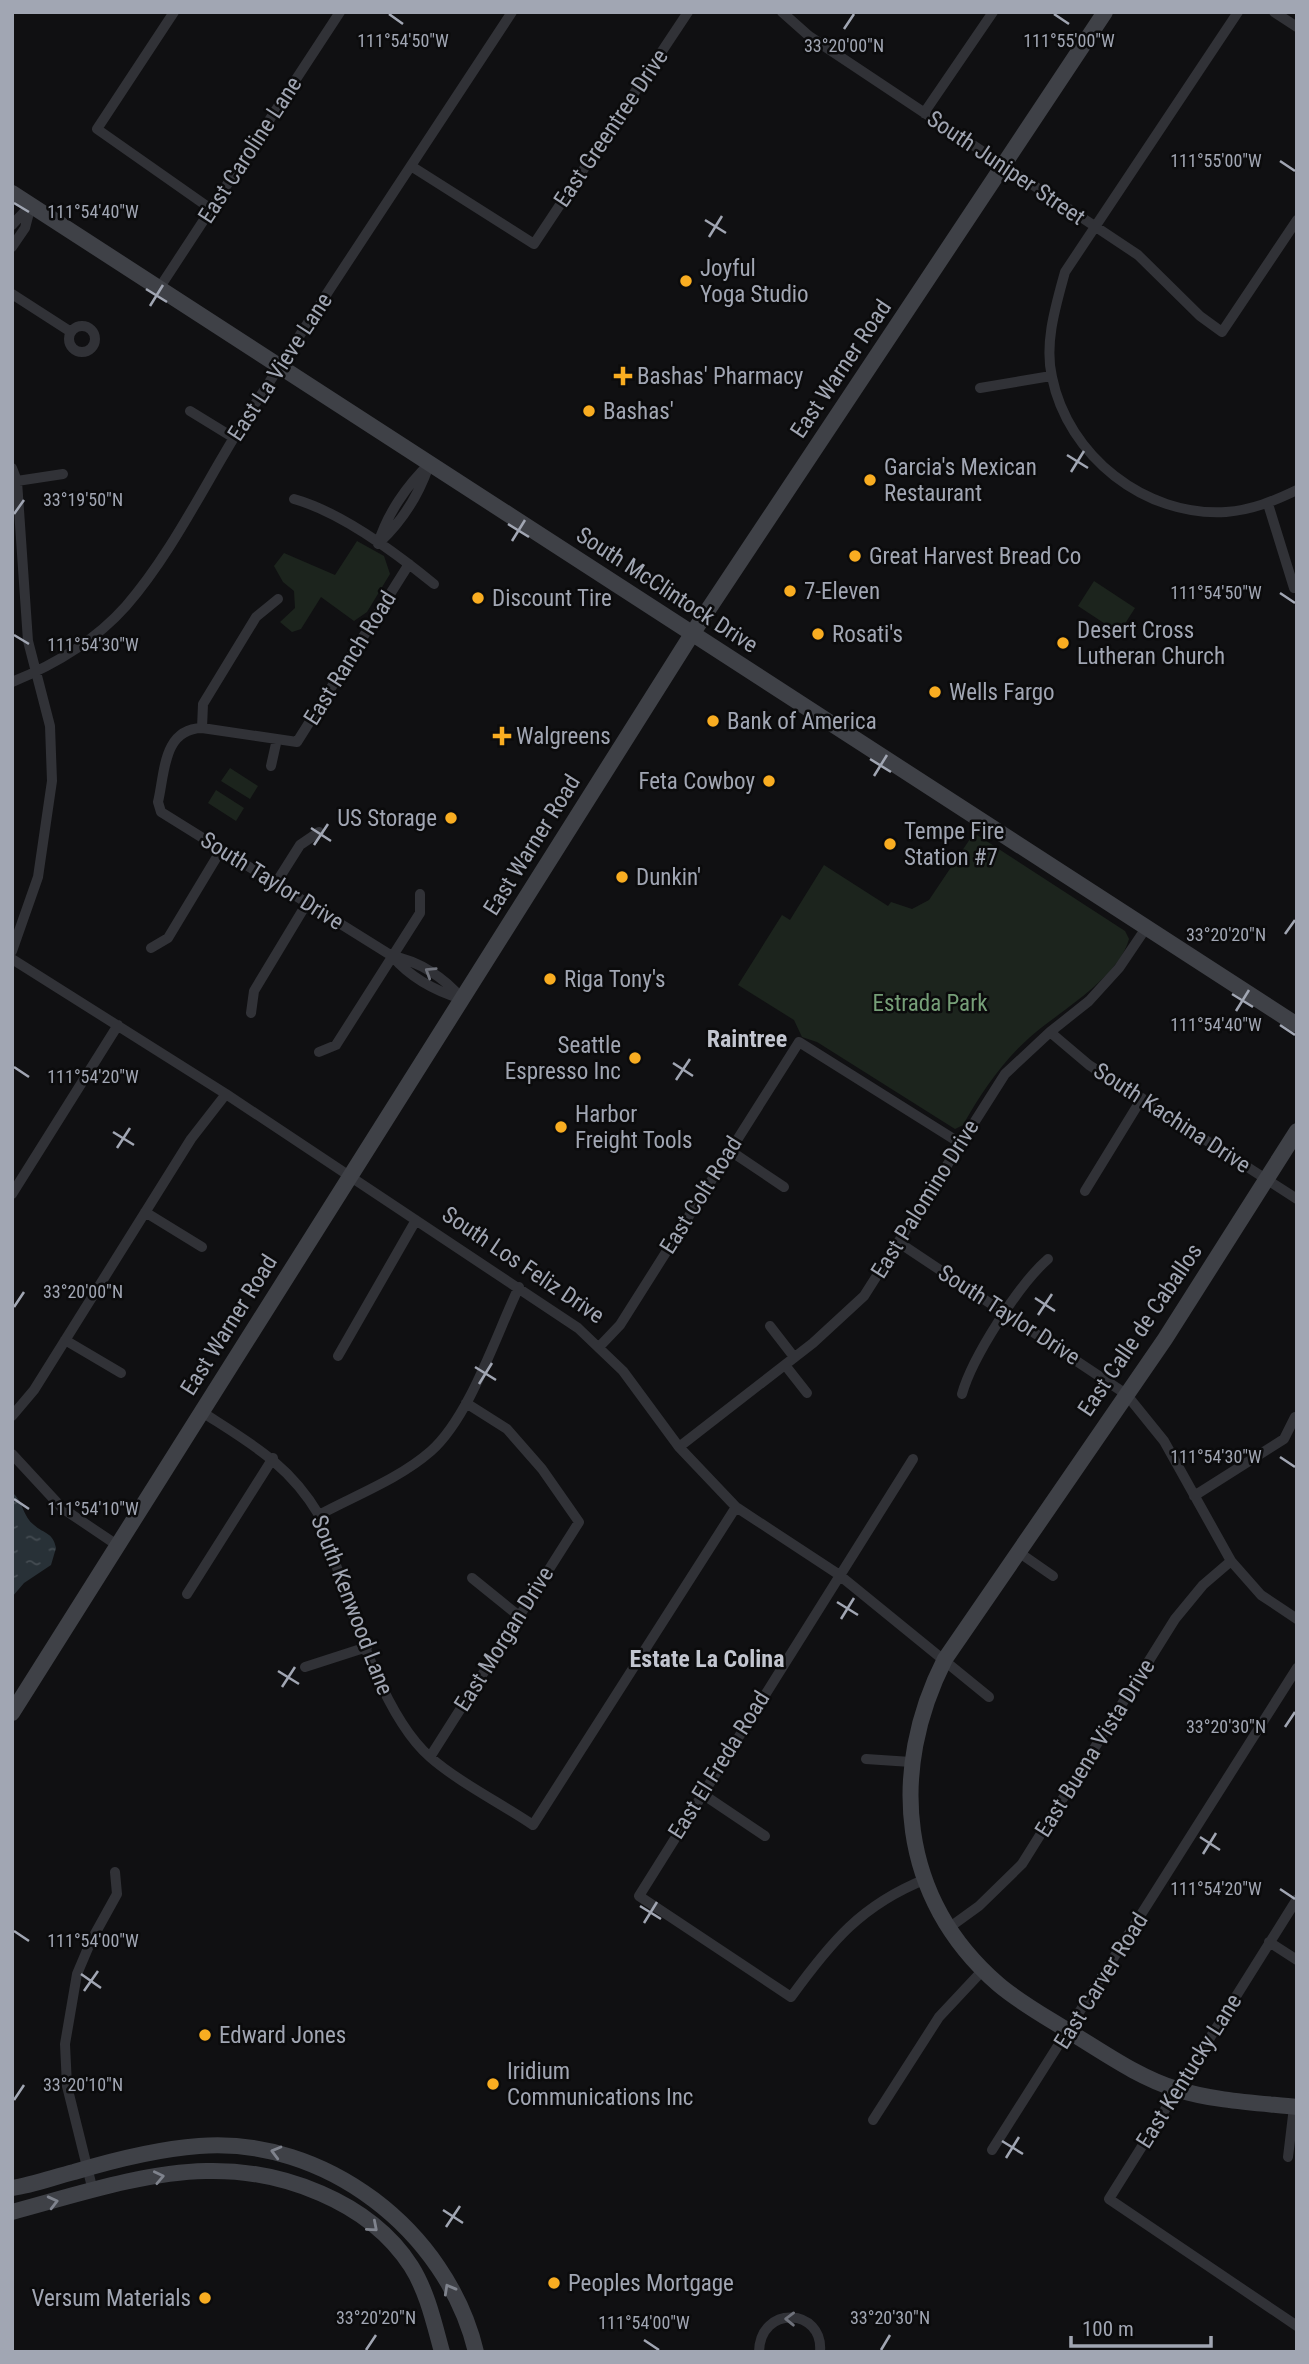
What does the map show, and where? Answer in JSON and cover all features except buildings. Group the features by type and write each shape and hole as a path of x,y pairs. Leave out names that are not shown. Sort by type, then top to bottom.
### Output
{"main road":[{"name":"East Warner Road","path":"12,1713 692,634 1105,12"},
{"name":"South McClintock Drive","path":"12,193 1297,1025"},
{"name":"East Calle de Caballos","path":"1069,2031 1014,1997 983,1970 950,1927 926,1879 909,1815 911,1762 921,1711 945,1659 1190,1301 1297,1131"},
{"path":"1069,2031 1133,2071 1177,2089 1295,2107"},
{"path":"12,2188 169,2150 228,2145 284,2153 334,2174 382,2207 429,2254 463,2315 476,2352"},
{"path":"12,2212 171,2174 205,2171 275,2178 322,2194 345,2205 370,2223 411,2266 428,2303 442,2352"}],"street":[{"path":"174,12 97,129 211,209"},
{"name":"East Caroline Lane","path":"160,288 340,12"},
{"name":"East La Vieve Lane","path":"12,682 36,673 90,639 124,608 147,580 280,366 512,12"},
{"name":"East Greentree Drive","path":"411,166 534,244 688,12"},
{"name":"South Juniper Street","path":"782,12 808,36 1138,256 1200,316 1222,332 1297,220"},
{"path":"924,113 993,12"},
{"path":"1238,12 1065,272 1052,319 1051,376 1064,415 1086,452 1120,480 1153,499 1185,509 1226,512 1268,504 1297,490"},
{"path":"1274,12 1297,27"},
{"path":"12,225 31,205"},
{"path":"12,247 25,228 31,205"},
{"path":"12,295 71,332"},
{"path":"980,388 1051,376"},
{"path":"190,411 234,438"},
{"path":"378,544 401,518 422,484 430,463"},
{"path":"12,468 17,481 28,641 50,726 52,781 38,877 12,951"},
{"path":"17,481 63,474"},
{"path":"294,499 313,504 409,564 434,584"},
{"path":"1268,504 1294,588"},
{"name":"East Ranch Road","path":"202,729 297,742 409,564"},
{"path":"202,729 203,704 256,617 278,599"},
{"name":"South Taylor Drive","path":"202,729 182,731 171,742 158,802 161,812 392,956 403,969 442,993 462,999"},
{"path":"271,766 277,739"},
{"path":"276,883 300,845 320,832"},
{"path":"151,948 168,938 221,850"},
{"path":"320,1052 336,1045 420,913 420,894"},
{"path":"251,1013 254,990 307,903"},
{"name":"East Palomino Drive","path":"679,1447 843,1318 864,1296 1005,1074 1050,1032 1089,1002 1119,968 1146,928"},
{"name":"South Los Feliz Drive","path":"12,959 226,1094 519,1287 600,1346 630,1380 679,1447 736,1507 838,1574 989,1697"},
{"path":"12,1194 118,1025"},
{"name":"South Kachina Drive","path":"1050,1032 1089,1065 1297,1199"},
{"name":"East Colt Road","path":"600,1346 620,1325 799,1042 960,1143"},
{"path":"12,1416 34,1390 191,1139 226,1094"},
{"path":"1086,1191 1142,1098"},
{"path":"729,1150 784,1187"},
{"path":"145,1212 202,1247"},
{"path":"338,1356 416,1220"},
{"name":"South Taylor Drive","path":"898,1242 1126,1394 1164,1441 1231,1561 1261,1595 1297,1619"},
{"path":"962,1394 968,1373 1032,1273 1048,1259"},
{"path":"319,1515 401,1472 430,1452 451,1430 519,1287"},
{"path":"770,1326 807,1394"},
{"path":"65,1340 121,1373"},
{"name":"East Morgan Drive","path":"430,1757 579,1522 542,1469 507,1429 466,1403"},
{"name":"South Kenwood Lane","path":"202,1412 274,1458 307,1494 319,1515 381,1687 400,1721 430,1757 533,1825 736,1507"},
{"path":"1194,1496 1284,1439 1295,1417"},
{"path":"12,1454 62,1507 117,1545"},
{"path":"187,1594 274,1458"},
{"name":"East El Freda Road","path":"913,1459 838,1574 639,1896 791,1997 827,1948 861,1914 895,1891 926,1879"},
{"path":"1017,1551 1053,1576"},
{"name":"East Buena Vista Drive","path":"950,1927 979,1906 1022,1864 1175,1619 1203,1585 1231,1561"},
{"path":"472,1578 519,1616"},
{"path":"305,1667 367,1647"},
{"name":"East Carver Road","path":"992,2150 1297,1668"},
{"path":"866,1759 911,1762"},
{"path":"701,1793 765,1836"},
{"path":"93,2191 67,2086 66,2023 77,1974 91,1941 117,1894 115,1872"},
{"name":"East Kentucky Lane","path":"1297,1899 1109,2199 1297,2326"},
{"path":"1269,1942 1297,1960"},
{"path":"873,2120 939,2017 983,1970"},
{"path":"1288,2157 1295,2107"},
{"path":"759,2352 759,2342 769,2325 787,2317 806,2322 814,2328 819,2337 820,2352"}],"green space":[{"path":"357,541 384,556 390,574 367,612 354,621 321,597 301,629 292,632 280,622 295,608 294,591 283,582 274,566 284,553 335,575"},
{"path":"1094,581 1135,608 1119,633 1078,606"},
{"path":"230,768 258,786 250,799 221,781"},
{"path":"216,790 244,808 236,821 208,803"},
{"name":"Estrada Park","path":"974,833 1125,931 1129,939 1123,954 1100,981 1029,1038 1010,1057 963,1125 955,1129 817,1042 802,1037 794,1020 738,985 782,915 790,920 824,865 888,906 891,902 912,909 929,900"}],"water":[{"path":"12,1492 30,1522 50,1536 56,1548 51,1565 24,1583 12,1597"}],"place":[{"name":"Joyful Yoga Studio","path":"686,281"},
{"name":"Bashas' Pharmacy","path":"623,376"},
{"name":"Bashas'","path":"589,411"},
{"name":"Garcia's Mexican Restaurant","path":"870,480"},
{"name":"Great Harvest Bread Co","path":"855,556"},
{"name":"7-Eleven","path":"790,591"},
{"name":"Discount Tire","path":"478,598"},
{"name":"Rosati's","path":"818,634"},
{"name":"Desert Cross Lutheran Church","path":"1063,643"},
{"name":"Wells Fargo","path":"935,692"},
{"name":"Bank of America","path":"713,721"},
{"name":"Walgreens","path":"502,736"},
{"name":"Feta Cowboy","path":"769,781"},
{"name":"US Storage","path":"451,818"},
{"name":"Tempe Fire Station #7","path":"890,844"},
{"name":"Dunkin'","path":"622,877"},
{"name":"Riga Tony's","path":"550,979"},
{"name":"Seattle Espresso Inc","path":"635,1058"},
{"name":"Harbor Freight Tools","path":"561,1127"},
{"name":"Edward Jones","path":"205,2035"},
{"name":"Iridium Communications Inc","path":"493,2084"},
{"name":"Peoples Mortgage","path":"554,2283"},
{"name":"Versum Materials","path":"205,2298"}],"district":[{"name":"Raintree","path":"747,1039"},
{"name":"Estate La Colina","path":"707,1659"}]}
